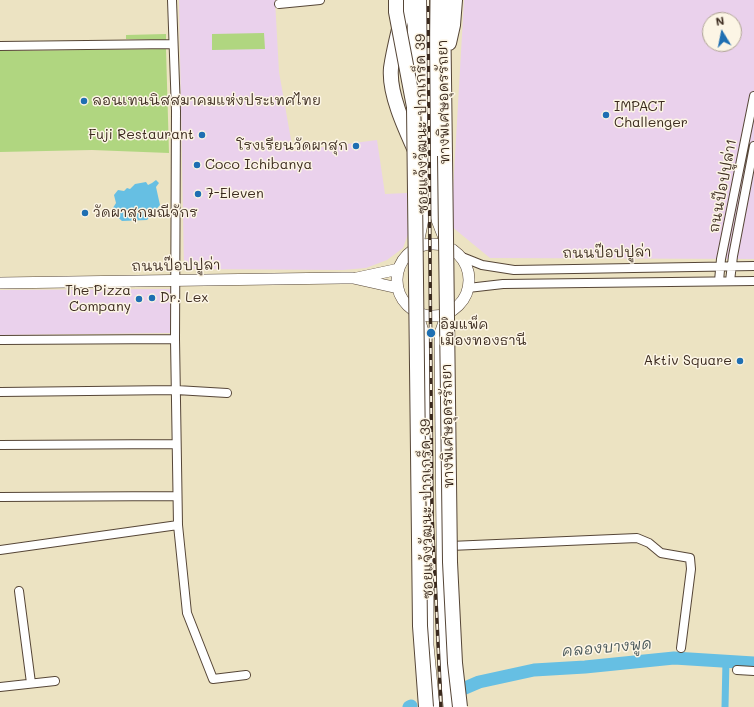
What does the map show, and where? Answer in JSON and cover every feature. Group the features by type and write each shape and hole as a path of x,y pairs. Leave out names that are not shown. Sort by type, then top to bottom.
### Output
{"highway":[{"name":"ทางพิเศษอุดรรัถยา","path":"443,0 450,546 455,663 460,707"},
{"path":"444,67 453,25 455,0"},
{"path":"405,2 391,69 392,86 397,107 426,173"},
{"path":"405,2 396,12 414,107"},
{"name":"ทางพิเศษอุดรรัถยา","path":"405,2 414,107 420,626 426,707"}],"main road":[{"name":"ซอยแจ้งวัฒนะ-ปากเกร็ด 39","path":"418,247 424,214 426,173 423,0"},
{"name":"ซอยแจ้งวัฒนะ-ปากเกร็ด 39","path":"436,0 434,207 437,220 447,246"},
{"path":"353,278 398,269 406,256 418,247 432,244 447,246 462,258 467,267 469,277 468,288"},
{"name":"ซอยแจ้งวัฒนะ-ปากเกร็ด 39","path":"398,269 398,288 402,298 408,306 417,312 425,337 428,645 434,707"},
{"path":"353,278 398,288"},
{"name":"ถนนป๊อปปูล่า","path":"0,283 353,278"},
{"name":"ซอยแจ้งวัฒนะ-ปากเกร็ด 39","path":"449,707 443,637 440,341 443,324 449,312 462,302 468,288"},
{"path":"417,312 438,316 449,312"}],"street":[{"path":"172,0 176,111 175,339 177,496 178,525 187,613 213,679 246,675"},
{"path":"279,4 320,0"},
{"path":"0,46 173,44"},
{"name":"ถนนป๊อปปูล่า1","path":"719,281 720,266 754,96"},
{"path":"730,281 754,146"},
{"name":"ถนนป๊อปปูล่า","path":"462,258 482,266 514,270 754,266"},
{"name":"ถนนป๊อปปูล่า","path":"468,288 503,284 754,281"},
{"path":"0,340 175,339"},
{"path":"0,392 176,390 228,393"},
{"path":"0,445 176,444"},
{"path":"0,497 177,496"},
{"path":"0,550 178,525"},
{"path":"450,546 637,538 661,552 690,558 691,569 681,648"},
{"path":"19,591 31,683"},
{"path":"737,670 754,671"},
{"path":"0,687 55,681"}],"shaded area":[{"path":"179,0 275,0 279,72 293,151 377,140 385,194 407,193 408,234 403,248 387,260 366,268 343,270 184,269"},
{"name":"IMPACT Challenger","path":"464,0 754,0 754,259 490,258 451,226"},
{"path":"173,289 174,333 0,335 0,290"}],"green space":[{"path":"264,33 265,49 212,50 212,34"},
{"path":"166,34 166,40 126,39 126,35"},
{"name":"ลอนเทนนิสสมาคมแห่งประเทศไทย","path":"166,49 169,153 92,150 0,152 0,51"}],"water":[{"path":"156,180 159,183 156,187 160,205 147,220 122,221 111,211 116,203 114,195 118,190 124,191 127,188 130,189 135,184 146,182 148,185"}],"waterway":[{"name":"คลองบางพูด","path":"465,688 479,682 534,670 585,667 674,658 754,663"},
{"path":"725,707 726,660"}],"railway":[{"path":"428,0 432,514 441,707"}],"place":[{"name":"ลอนเทนนิสสมาคมแห่งประเทศไทย","path":"84,101"},
{"name":"IMPACT Challenger","path":"606,115"},
{"name":"Fuji Restaurant","path":"202,135"},
{"name":"โรงเรียนวัดผาสุก","path":"356,146"},
{"name":"Coco Ichibanya","path":"197,165"},
{"name":"7-Eleven","path":"198,194"},
{"name":"วัดผาสุกมณีจักร","path":"85,213"},
{"name":"Dr. Lex","path":"152,298"},
{"name":"The Pizza Company","path":"139,299"},
{"name":"อิมแพ็ค เมืองทองธานี","path":"431,333"},
{"name":"Aktiv Square","path":"740,361"}]}
